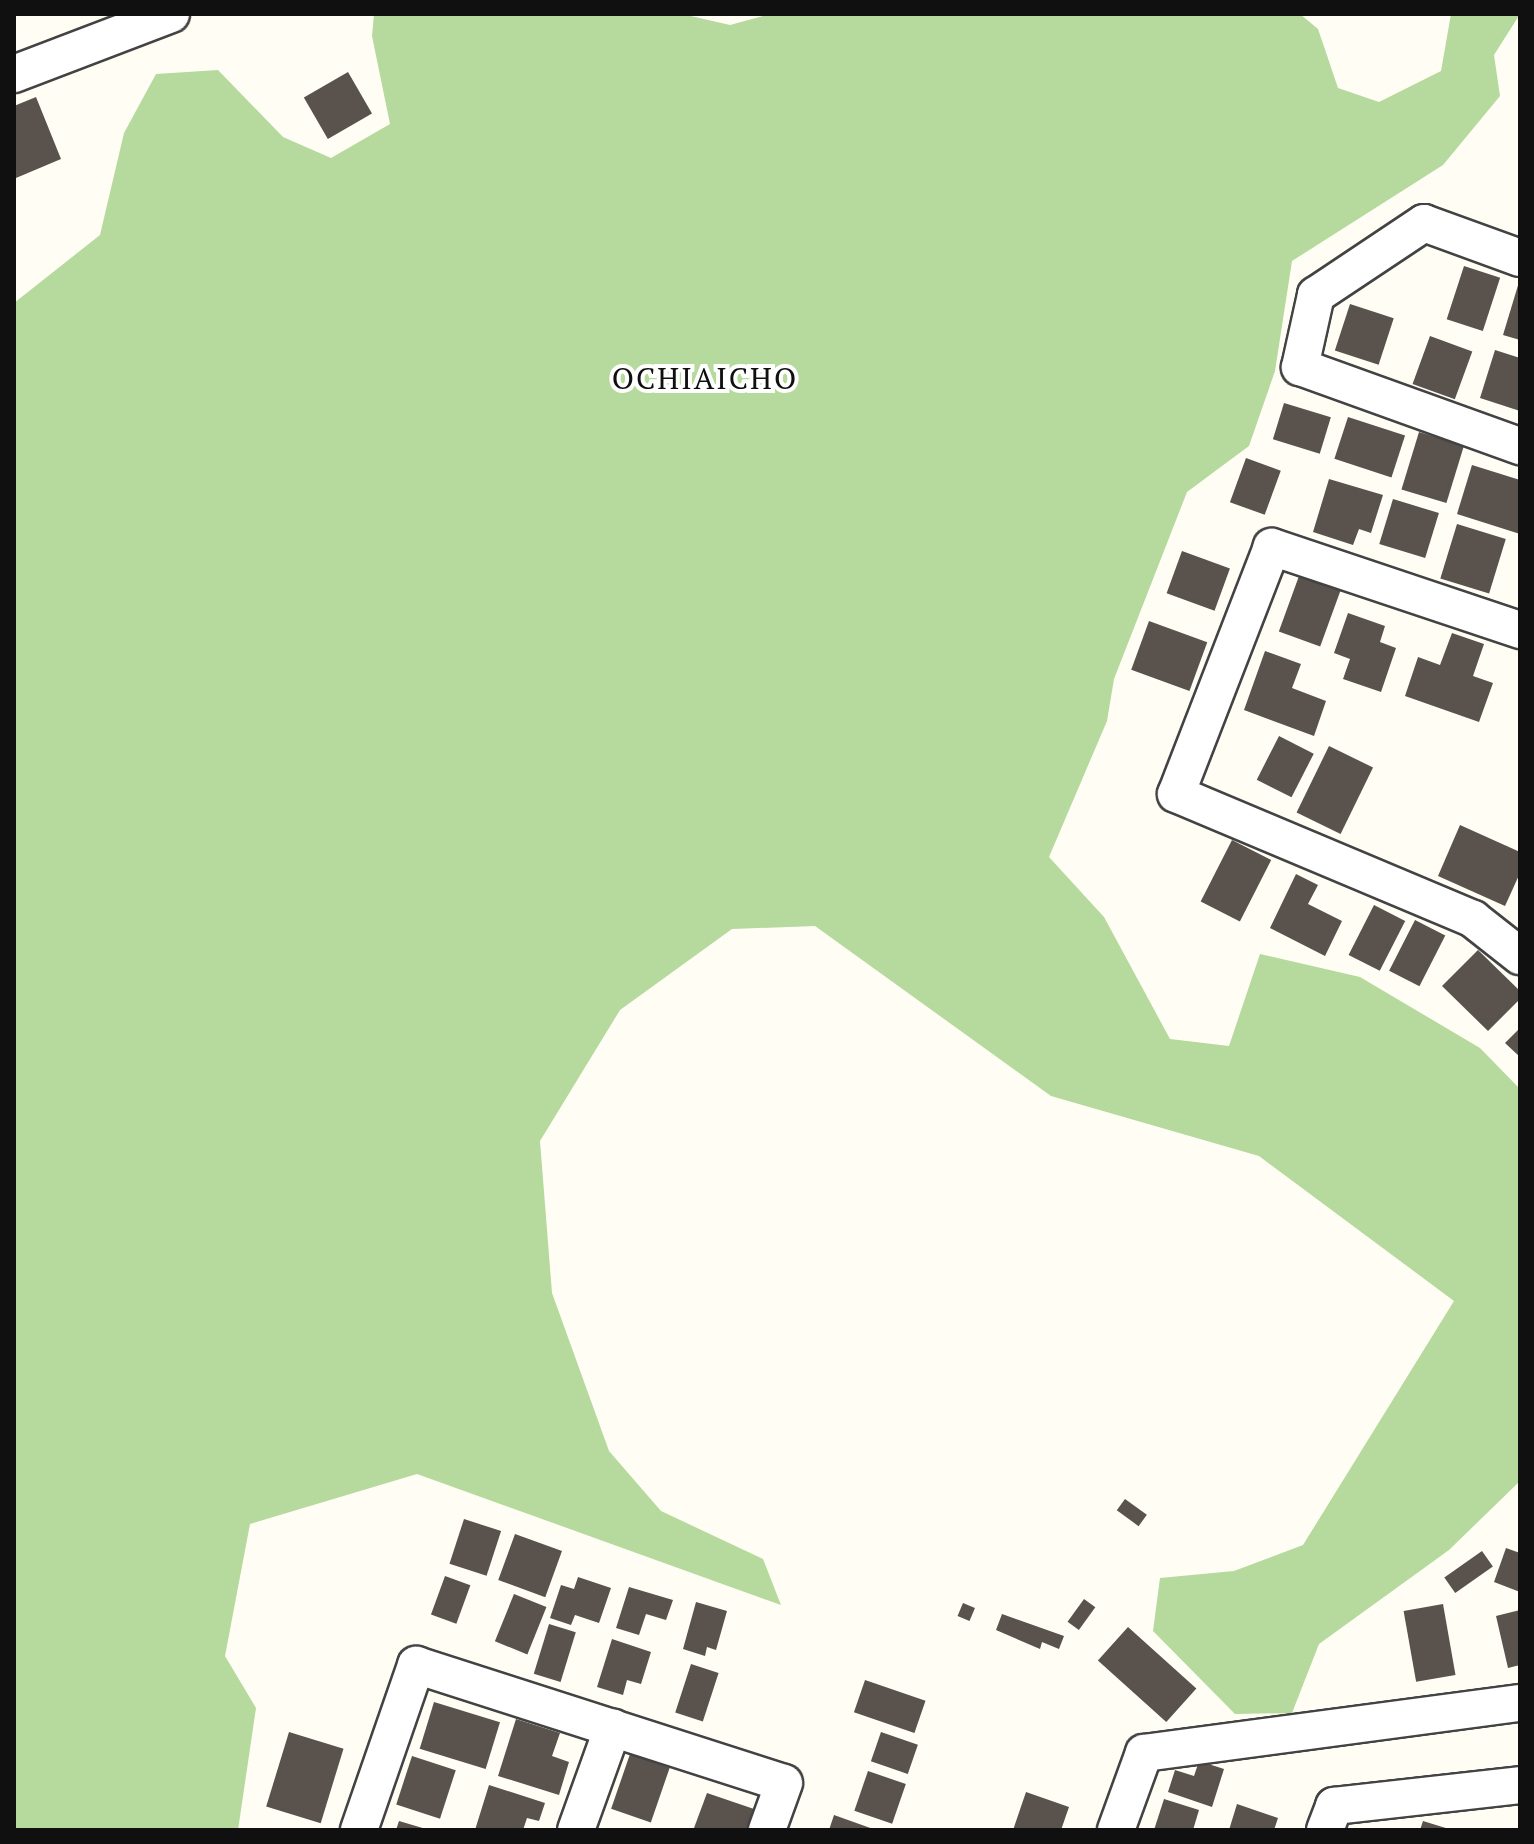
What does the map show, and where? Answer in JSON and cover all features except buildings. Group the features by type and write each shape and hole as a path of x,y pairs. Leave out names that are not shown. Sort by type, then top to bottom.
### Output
{"street":[{"path":"14,74 171,14"},
{"path":"1520,257 1424,223 1316,295 1300,367 1520,446"},
{"path":"1520,630 1272,547 1176,794 1473,919 1520,956"},
{"path":"359,1830 416,1665 784,1783 767,1830"},
{"path":"1116,1830 1144,1753 1520,1703"},
{"path":"576,1830 613,1727"},
{"path":"1325,1830 1334,1806 1520,1785"}],"green space":[{"path":"374,14 682,14 730,25 770,14 1300,14 1318,29 1338,88 1379,102 1441,71 1451,14 1520,14 1494,55 1500,96 1443,165 1292,261 1275,371 1249,446 1187,492 1114,679 1107,721 1049,857 1104,917 1170,1039 1229,1046 1260,954 1360,977 1480,1048 1520,1089 1520,1481 1449,1550 1319,1644 1292,1713 1235,1714 1153,1631 1160,1578 1234,1571 1303,1545 1454,1301 1259,1156 1051,1096 815,926 732,929 620,1010 540,1141 552,1293 609,1451 661,1511 763,1559 781,1605 417,1474 250,1524 225,1656 256,1708 238,1830 14,1830 14,303 100,235 124,133 156,74 218,70 283,137 331,158 390,124 372,36"}],"district":[{"name":"OCHIAICHO","path":"705,378"}]}
